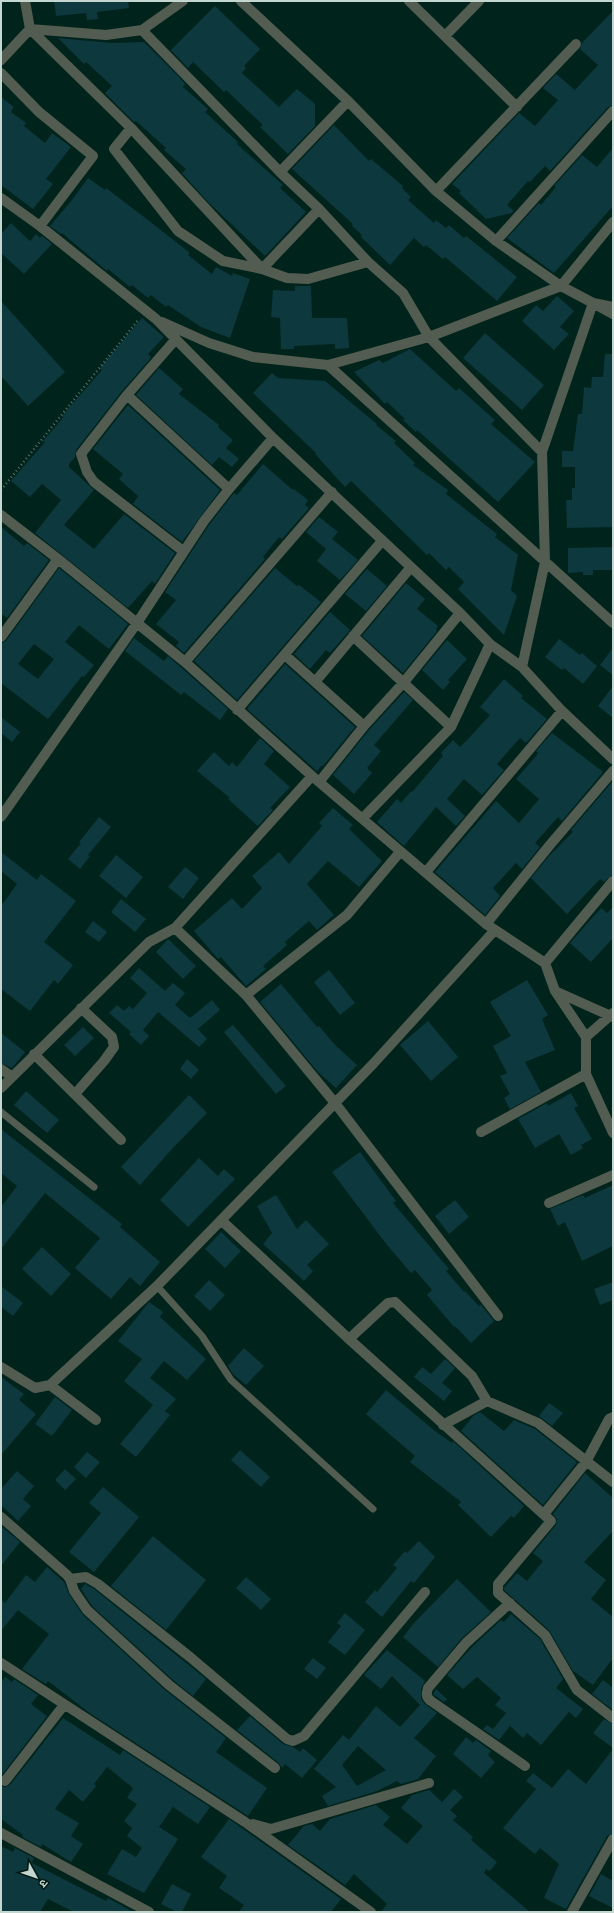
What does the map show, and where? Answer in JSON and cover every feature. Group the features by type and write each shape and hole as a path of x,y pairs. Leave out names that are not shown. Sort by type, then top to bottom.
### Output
{"street":[{"path":"25,1 30,29 131,128 262,268"},
{"path":"30,29 106,35 142,30 183,1"},
{"path":"241,1 348,101 436,191 496,241 561,286 613,314"},
{"path":"409,1 518,107"},
{"path":"445,36 479,1"},
{"path":"1,60 30,29"},
{"path":"142,30 280,172 319,209 368,262 403,293 429,336 542,452"},
{"path":"436,191 518,107 576,44"},
{"path":"1,73 39,112 93,156 40,226"},
{"path":"280,172 348,101"},
{"path":"496,241 613,111"},
{"path":"131,128 114,149 178,231 223,261 262,268 287,278 308,279 368,262"},
{"path":"1,198 40,226 156,319 273,438 460,613 490,644 522,667 562,711 613,759"},
{"path":"262,268 319,209"},
{"path":"156,319 209,343 253,357 328,366 429,336 561,286 613,222"},
{"path":"592,303 613,307"},
{"path":"522,667 545,562 542,452 592,303"},
{"path":"176,339 127,395 81,454 87,472 94,482 183,551"},
{"path":"328,366 613,623"},
{"path":"127,395 229,489"},
{"path":"1,816 137,623 183,551 229,489 273,438"},
{"path":"185,662 332,492"},
{"path":"1,515 58,559 185,662 316,779 486,924 545,963 554,991 586,1037 586,1074 613,1133"},
{"path":"237,710 285,656 382,541"},
{"path":"1,637 4,624 58,559"},
{"path":"315,682 411,567"},
{"path":"1,1088 11,1076 149,942 175,928 316,779 404,682 460,613"},
{"path":"353,636 451,727"},
{"path":"363,818 451,727 490,644"},
{"path":"285,656 364,726"},
{"path":"426,872 562,711"},
{"path":"486,924 549,846 613,771"},
{"path":"246,995 347,915 400,852"},
{"path":"545,963 613,881"},
{"path":"175,928 246,995 335,1103 498,1316"},
{"path":"1,1366 35,1388 50,1385 157,1286 373,1064 496,930"},
{"path":"554,991 612,1016 586,1037"},
{"path":"75,1094 104,1061 114,1047 112,1037 81,1008"},
{"path":"34,1054 121,1140"},
{"path":"1,1070 11,1076"},
{"path":"481,1132 586,1074"},
{"path":"549,1203 613,1175"},
{"path":"221,1220 443,1425 551,1521 498,1584 498,1593 545,1635 577,1690 613,1718"},
{"path":"349,1339 388,1303 395,1302 469,1372 476,1381 487,1402 538,1423 613,1482"},
{"path":"50,1385 96,1420"},
{"path":"443,1425 487,1402"},
{"path":"544,1514 586,1462 609,1419 613,1417"},
{"path":"1,1517 70,1579 74,1591 87,1610 169,1686 275,1768"},
{"path":"70,1579 86,1577 98,1584 190,1657 287,1739 292,1741 304,1736 425,1592"},
{"path":"510,1603 466,1643 428,1688 426,1694 427,1698 431,1701 525,1766"},
{"path":"1,1663 64,1706 245,1822 371,1912"},
{"path":"5,1781 64,1706"},
{"path":"245,1822 271,1829 429,1783"},
{"path":"1,1833 149,1912"},
{"path":"572,1912 613,1839"}],"lane":[{"path":"1,1112 94,1187"},
{"path":"157,1286 202,1336 231,1380 373,1509"}],"path":[{"path":"1,490 146,311"}],"building":[{"path":"54,1 128,1 129,8 97,12 98,19 87,20 86,13 56,16"},
{"path":"215,6 260,49 244,66 246,68 242,73 279,107 297,89 315,104 315,126 288,154 260,127 263,125 226,90 224,92 193,62 188,68 171,50"},
{"path":"613,11 613,105 608,107 550,171 545,166 530,182 528,181 507,205 514,211 512,213 486,219 459,193 461,191 452,184 519,113 535,126 558,100 543,88 556,74 575,90 598,65 580,49 582,43"},
{"path":"58,38 111,43 144,42 179,77 185,84 183,87 208,109 205,112 238,142 237,144 283,185 280,188 306,212 265,256 208,202 182,173 186,169 164,150 166,148 136,121 134,122 105,93 112,86 86,62 84,64"},
{"path":"1,97 14,107 11,112 26,123 24,126 45,143 52,133 71,147 46,179 53,184 33,209 1,185"},
{"path":"334,125 369,161 371,159 403,186 402,188 411,197 408,200 434,223 436,220 446,228 449,225 464,238 466,236 517,277 497,301 445,257 443,259 426,245 424,247 414,238 390,265 361,237 362,235 352,226 353,224 292,169"},
{"path":"613,148 613,206 554,273 507,238 539,203 541,205 556,187 554,186 582,155 597,167"},
{"path":"88,178 105,190 106,188 148,220 190,253 188,255 212,274 216,267 232,276 233,273 250,279 230,338 201,327 168,305 166,307 151,295 148,298 132,285 130,287 108,269 107,271 62,233 61,234 50,226"},
{"path":"11,223 30,241 36,234 40,238 42,236 52,244 24,274 1,253 1,234"},
{"path":"295,286 311,286 312,318 347,318 349,348 335,349 335,344 294,346 294,349 281,349 280,318 271,317 273,290 295,291"},
{"path":"557,296 574,311 560,327 569,334 554,350 522,321 536,305 543,311"},
{"path":"1,301 65,372 28,406 1,376"},
{"path":"142,318 164,337 148,354 151,357 149,360 122,391 76,450 75,457 69,464 69,467 94,490 64,525 94,549 124,514 175,553 155,584 152,581 128,608 35,533 61,500 42,484 30,497 11,481 45,442 43,441 63,418 62,416 102,370 100,368"},
{"path":"485,333 544,385 522,410 463,358"},
{"path":"410,349 456,391 459,388 495,420 491,424 535,462 498,502 417,430 416,432 403,420 405,419 387,402 385,404 354,372 379,360 383,363"},
{"path":"605,354 613,354 613,527 567,528 566,500 572,500 572,488 575,488 575,467 562,467 562,451 573,451 578,414 582,414 584,387 591,388 592,377 603,377"},
{"path":"159,368 183,389 179,394 219,425 218,427 233,440 226,448 239,459 232,467 219,457 212,465 136,395"},
{"path":"272,373 278,378 325,381 396,441 394,443 415,463 413,465 448,490 446,494 497,534 495,537 518,555 511,590 517,596 504,635 458,589 464,582 449,567 446,570 429,553 427,555 351,481 345,487 315,454 316,453 253,393"},
{"path":"128,405 220,490 182,542 133,504 138,496 119,479 123,474 93,449"},
{"path":"263,464 293,490 294,489 308,500 305,505 309,508 282,539 279,537 263,557 265,559 184,653 176,646 179,642 156,624 176,600 165,592 209,525 234,493 237,495"},
{"path":"319,517 338,532 332,539 358,560 340,580 317,561 326,549 306,532"},
{"path":"1,527 24,546 27,543 49,560 7,618 1,614"},
{"path":"613,547 613,570 593,570 593,575 583,575 583,572 568,573 568,548"},
{"path":"59,568 128,624 109,649 79,625 65,642 94,665 84,677 82,676 48,719 1,683 1,644 6,641","holes":["34,644 54,659 38,679 18,664"]},
{"path":"275,568 297,586 299,585 321,602 237,700 194,661"},
{"path":"367,569 387,586 366,611 345,594"},
{"path":"406,583 425,599 417,609 438,626 436,629 437,631 403,673 362,636"},
{"path":"330,612 350,630 330,653 326,650 310,669 294,654"},
{"path":"134,638 164,661 168,656 228,709 220,720 184,692 181,695 125,651"},
{"path":"559,639 580,655 582,653 597,666 583,684 564,668 562,670 545,657"},
{"path":"447,640 467,659 448,680 450,682 443,690 422,670"},
{"path":"613,648 613,675 600,665"},
{"path":"285,664 355,727 323,766 322,765 317,771 247,709"},
{"path":"504,679 523,696 521,698 547,719 526,743 520,738 497,764 504,770 482,795 464,779 447,799 465,816 456,826 436,807 404,846 377,822 397,799 401,803 411,791 412,792 443,756 441,753 453,740 460,747 490,715 480,707"},
{"path":"613,686 613,718 598,706"},
{"path":"404,692 413,700 374,745 381,751 367,768 372,773 354,794 333,775 369,730"},
{"path":"1,717 20,732 12,742 1,733"},
{"path":"552,733 602,771 602,773 562,821 558,817 535,843 540,847 522,869 516,863 493,888 500,896 485,915 435,872 496,801 519,823 539,799 516,779 537,755 538,753 536,751"},
{"path":"260,738 274,751 264,764 290,787 270,808 273,810 258,826 228,799 230,798 197,771 214,752 229,766 232,762 237,767"},
{"path":"612,782 613,874 604,882 600,879 567,914 531,878 549,856 573,832 571,830"},
{"path":"333,808 353,825 349,829 382,861 359,887 328,861 307,884 334,915 317,930 309,921 285,942 287,945 263,966 266,969 246,986 221,957 218,959 194,931 232,898 242,909 262,888 252,876 279,852 289,864 322,826 319,823"},
{"path":"99,817 111,827 88,855 90,856 80,869 68,859 81,843 79,842"},
{"path":"1,852 37,880 41,874 76,901 44,942 73,965 58,984 54,980 30,1011 1,989 1,906 17,884 1,871"},
{"path":"116,855 143,877 126,898 99,876"},
{"path":"185,867 199,878 183,899 168,887"},
{"path":"121,899 146,919 135,932 111,912"},
{"path":"613,907 613,938 591,962 570,943 601,908 607,913"},
{"path":"93,921 107,932 99,942 85,932"},
{"path":"168,939 196,966 183,979 156,952"},
{"path":"139,968 165,991 173,983 185,993 175,1005 190,1018 212,1000 220,1010 198,1029 207,1039 199,1047 158,1012 143,1030 149,1036 141,1045 129,1034 131,1032 109,1013 117,1005 124,1011 129,1006 133,1009 147,993 130,978"},
{"path":"329,970 355,1003 340,1015 314,982"},
{"path":"527,980 548,1015 542,1019 555,1050 525,1062 541,1092 510,1109 504,1098 510,1094 500,1076 507,1073 493,1046 511,1036 490,1002"},
{"path":"281,984 317,1027 319,1026 334,1044 357,1065 336,1088 318,1072 260,1002"},
{"path":"428,1021 458,1057 431,1081 400,1045"},
{"path":"233,1025 286,1086 276,1094 224,1032"},
{"path":"83,1027 94,1038 75,1056 64,1045"},
{"path":"1,1033 25,1052 12,1068 1,1063"},
{"path":"187,1059 199,1070 191,1079 180,1069"},
{"path":"26,1091 59,1120 47,1133 14,1105"},
{"path":"571,1093 578,1106 574,1108 592,1139 581,1145 583,1148 571,1155 559,1134 535,1148 518,1119 547,1103 548,1106"},
{"path":"189,1095 207,1113 140,1185 121,1167"},
{"path":"1,1129 122,1224 120,1227 160,1262 140,1286 130,1277 111,1299 75,1268 100,1238 45,1193 1,1249 1,1207 17,1186 1,1173"},
{"path":"360,1152 396,1201 393,1203 449,1269 446,1271 464,1292 465,1291 479,1306 481,1305 494,1321 471,1343 455,1326 454,1327 427,1295 432,1290 415,1270 411,1273 387,1245 332,1172"},
{"path":"199,1158 218,1176 224,1169 235,1179 188,1227 160,1200"},
{"path":"613,1185 613,1246 582,1261 565,1222 558,1226 550,1209 583,1195 585,1198"},
{"path":"276,1195 297,1229 306,1220 329,1244 307,1265 313,1271 304,1281 263,1244 272,1233 257,1206"},
{"path":"455,1200 469,1217 449,1234 435,1216"},
{"path":"221,1232 241,1251 225,1268 205,1249"},
{"path":"42,1247 71,1274 51,1296 22,1269"},
{"path":"209,1280 225,1295 210,1311 194,1296"},
{"path":"613,1282 613,1300 600,1305 594,1289"},
{"path":"1,1286 23,1303 13,1316 1,1307"},
{"path":"149,1302 163,1312 160,1317 206,1359 187,1380 164,1361 150,1378 176,1399 165,1411 170,1415 136,1457 120,1444 153,1405 124,1381 142,1359 118,1341"},
{"path":"244,1348 264,1366 246,1385 232,1373 228,1366"},
{"path":"445,1359 455,1368 442,1383 452,1391 444,1401 414,1377 422,1367 431,1374"},
{"path":"1,1377 24,1394 19,1400 36,1414 1,1455"},
{"path":"386,1390 435,1431 452,1443 453,1441 524,1506 514,1518 511,1516 491,1537 458,1505 461,1502 410,1462 415,1456 366,1414"},
{"path":"55,1397 72,1410 52,1436 35,1424"},
{"path":"549,1403 563,1413 552,1426 539,1416"},
{"path":"480,1412 504,1431 514,1420 535,1429 577,1462 543,1505 461,1431 473,1416"},
{"path":"240,1450 270,1477 261,1487 231,1460"},
{"path":"87,1452 100,1462 86,1478 74,1467"},
{"path":"65,1469 76,1479 65,1490 55,1480"},
{"path":"17,1471 34,1486 23,1499 31,1506 18,1521 1,1505 1,1489"},
{"path":"585,1473 613,1498 613,1531 584,1562 606,1580 591,1599 613,1617 613,1658 593,1685 573,1671 549,1630 504,1590 504,1588 517,1573 527,1581 543,1561 533,1553 556,1525 557,1519 553,1514"},
{"path":"103,1487 139,1517 94,1572 69,1552 101,1513 89,1503"},
{"path":"1,1526 20,1542 1,1566"},
{"path":"153,1536 206,1580 166,1630 111,1586"},
{"path":"419,1541 435,1557 414,1583 411,1581 382,1617 365,1602 375,1590 377,1592 397,1568 393,1565 405,1551 407,1553"},
{"path":"47,1567 64,1582 69,1594 83,1615 165,1690 226,1738 216,1752 267,1788 248,1816 91,1714 48,1681 46,1684 22,1669 49,1634 18,1610 1,1631 1,1599 5,1603 26,1575 35,1582"},
{"path":"246,1577 271,1599 261,1610 236,1588"},
{"path":"457,1579 491,1612 461,1639 438,1667 403,1637 414,1623"},
{"path":"85,1584 94,1589 206,1679 193,1696 173,1680 92,1606 81,1589"},
{"path":"345,1613 365,1630 345,1655 328,1642 341,1626 337,1623"},
{"path":"511,1614 540,1639 563,1679 556,1688 583,1709 576,1718 569,1712 541,1745 527,1733 523,1738 510,1726 499,1740 483,1729 487,1725 493,1729 506,1713 495,1705 501,1698 477,1677 463,1689 447,1675 471,1648 501,1620 504,1622"},
{"path":"387,1650 425,1681 421,1689 421,1699 437,1713 414,1738 436,1756 418,1779 401,1784 397,1781 377,1791 328,1806 322,1796 336,1787 314,1769 343,1735 349,1740 376,1706 400,1727 420,1705 392,1676 381,1689 364,1675","holes":["358,1746 386,1770 357,1786 342,1765"]},
{"path":"313,1658 326,1668 317,1679 304,1669"},
{"path":"5,1677 12,1682 14,1679 38,1695 31,1704 47,1716 1,1776 1,1683"},
{"path":"603,1680 613,1688 613,1710 592,1694"},
{"path":"436,1689 447,1699 444,1702 433,1694"},
{"path":"250,1716 283,1744 293,1747 300,1752 303,1748 317,1760 302,1778 285,1764 282,1768 279,1763 237,1730"},
{"path":"63,1718 120,1755 123,1750 210,1807 198,1824 173,1807 159,1827 178,1839 144,1893 107,1874 122,1849 136,1857 142,1848 127,1836 132,1828 124,1821 137,1804 127,1798 133,1788 107,1767 94,1784 96,1786 83,1802 69,1790 55,1809 79,1823 71,1836 83,1844 71,1862 42,1844 41,1847 22,1837 23,1835 1,1819 1,1786 5,1787 10,1785"},
{"path":"604,1719 613,1724 613,1748 593,1733"},
{"path":"466,1737 473,1743 476,1740 491,1751 488,1755 495,1762 481,1778 453,1754"},
{"path":"613,1749 613,1833 607,1836 566,1909 544,1898 559,1864 540,1848 535,1854 503,1828 536,1789 526,1781 533,1773 552,1788 568,1769 586,1784"},
{"path":"454,1789 463,1797 450,1810 457,1816 453,1820 473,1837 471,1840 497,1862 490,1871 486,1869 484,1873 530,1912 381,1912 387,1904 354,1874 345,1885 288,1845 304,1826 312,1824 320,1831 330,1819 376,1805 390,1817 383,1825 407,1844 423,1826 401,1808 412,1795 429,1790 442,1802"},
{"path":"229,1819 341,1899 331,1912 239,1912 244,1905 219,1888 227,1876 201,1857"},
{"path":"1,1846 13,1852 15,1848 34,1858 32,1863 106,1901 108,1898 133,1912 74,1912 48,1899 40,1912 1,1912"},
{"path":"601,1874 613,1881 613,1908 589,1896"},
{"path":"172,1884 191,1894 182,1912 177,1912 161,1904"}]}
